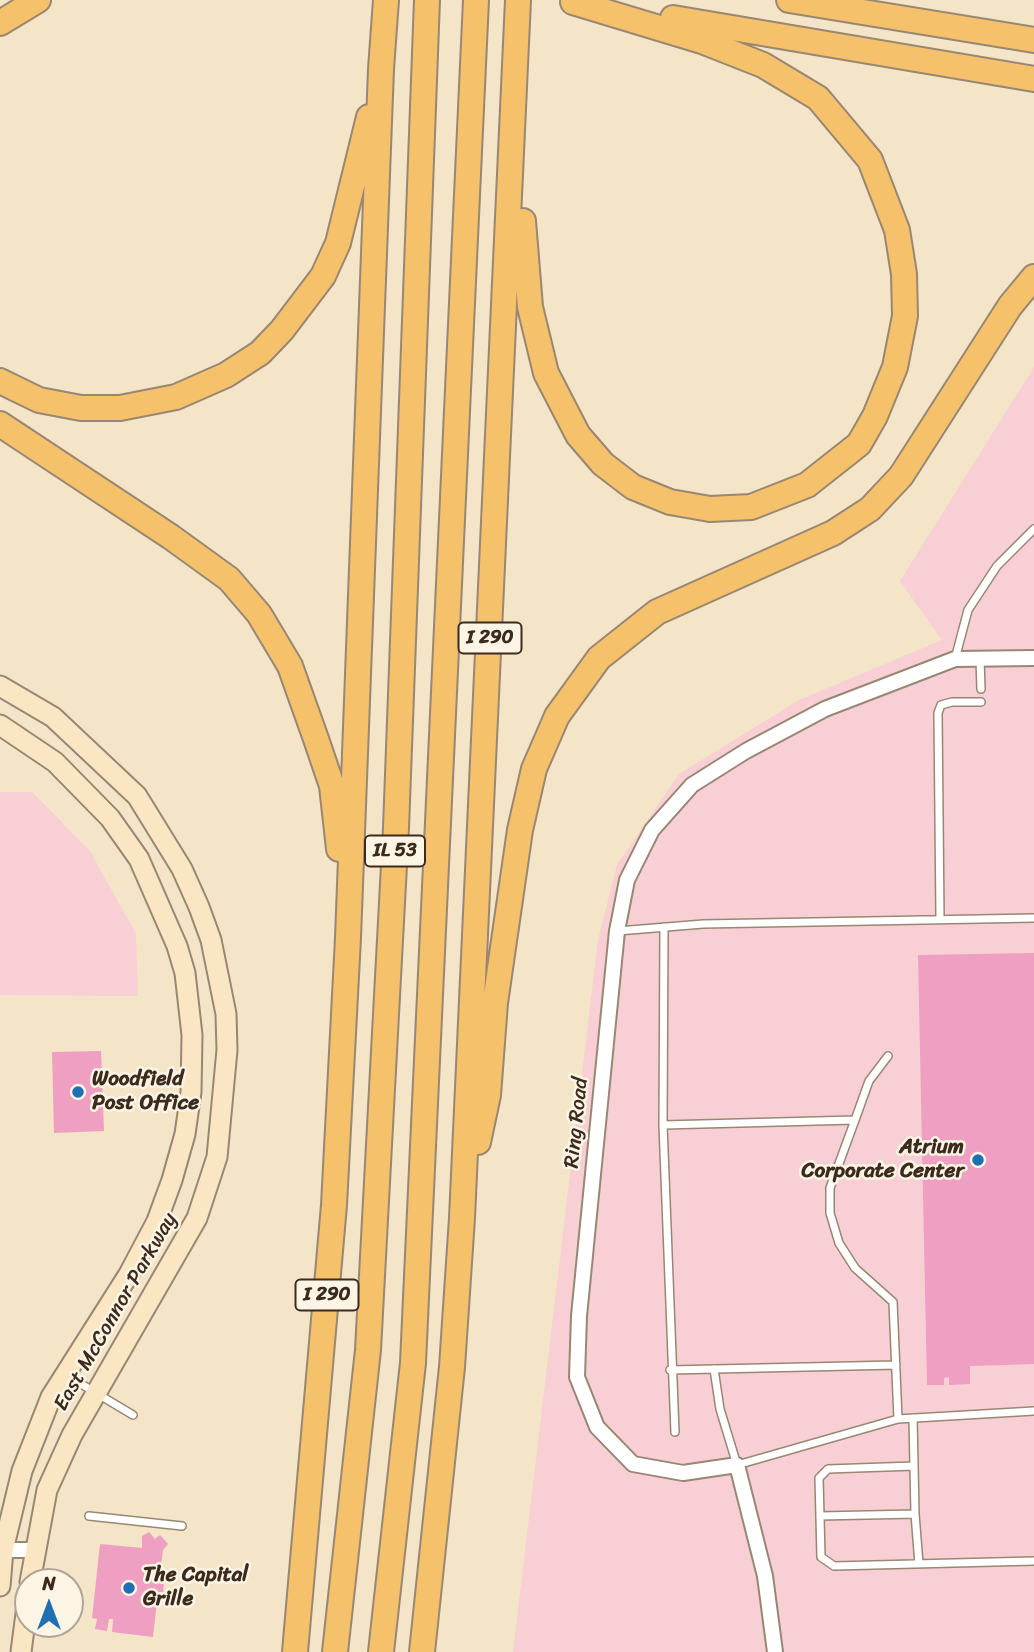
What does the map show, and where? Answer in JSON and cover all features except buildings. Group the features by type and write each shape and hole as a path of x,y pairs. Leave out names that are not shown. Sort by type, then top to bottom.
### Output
{"highway":[{"path":"0,23 38,0"},
{"name":"I 290","path":"295,1652 334,1205 348,938 381,69 386,0"},
{"name":"IL 53","path":"335,1652 370,1322 397,828 427,0"},
{"name":"IL 53","path":"381,1652 413,1363 429,1070 476,0"},
{"name":"I 290","path":"423,1649 452,1367 462,1218 518,0"},
{"path":"789,0 1034,40"},
{"path":"568,1 1034,79"},
{"path":"514,108 530,307 546,373 578,435 603,464 632,487 670,502 709,509 751,507 807,485 859,444 875,416 895,367 905,316 904,274 897,230 870,160 818,98 763,65 702,41 568,1"},
{"path":"0,382 39,400 81,408 120,408 176,397 226,375 260,353 282,330 323,276 338,243 381,69"},
{"path":"462,1218 488,1095 495,1003 520,830 534,769 557,716 600,658 657,612 833,533 870,509 901,476 1010,306 1034,277"},
{"path":"0,424 229,579 259,614 290,666 332,786 348,938"}],"street":[{"name":"Ring Road","path":"737,1465 683,1473 633,1464 597,1427 577,1377 579,1316 617,931 627,880 652,830 692,785 746,751 825,709 954,659 1034,658"},
{"name":"East McConnor Parkway","path":"0,686 53,716 137,796 182,869 199,907 214,952 226,1014 227,1050 217,1157 197,1218 160,1287 96,1392 47,1490 32,1568"},
{"name":"East McConnor Parkway","path":"0,725 55,762 110,818 139,859 177,946 185,973 192,1035 191,1093 185,1134 157,1221 129,1273 51,1397 22,1471 2,1550 0,1586"},
{"path":"737,1465 765,1576 775,1652"},
{"path":"2,1550 35,1550"}],"lane":[{"path":"954,659 968,610 997,566 1034,529"},
{"path":"980,659 981,689"},
{"path":"940,919 938,713 941,705 951,702 981,702"},
{"path":"617,931 1034,918"},
{"path":"664,928 663,1125 670,1370 675,1432"},
{"path":"888,1056 869,1081 830,1188 830,1213 839,1243 855,1268 893,1302 898,1419"},
{"path":"663,1125 855,1120"},
{"path":"670,1370 896,1365"},
{"path":"714,1369 720,1409 737,1465 898,1419 1034,1411"},
{"path":"65,1374 133,1415"},
{"path":"912,1418 919,1564"},
{"path":"914,1466 828,1469 819,1478 821,1557 834,1566 1034,1561"},
{"path":"820,1516 915,1514"},
{"path":"89,1516 182,1526"}],"shaded area":[{"path":"1034,367 1034,1652 513,1652 598,940 617,865 679,774 799,700 942,640 900,581"},
{"path":"0,792 32,792 90,851 136,934 138,996 0,995"}],"place":[{"name":"Woodfield Post Office","path":"78,1092"},
{"name":"Atrium Corporate Center","path":"978,1160"},
{"name":"The Capital Grille","path":"129,1588"}]}
